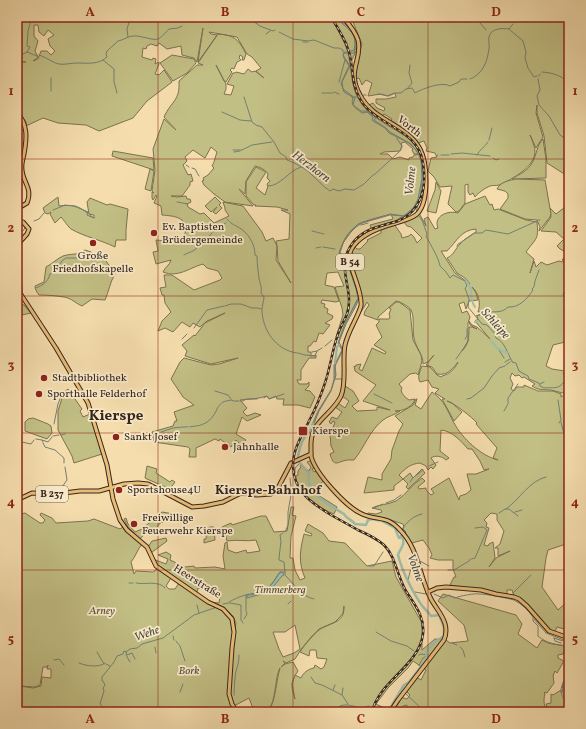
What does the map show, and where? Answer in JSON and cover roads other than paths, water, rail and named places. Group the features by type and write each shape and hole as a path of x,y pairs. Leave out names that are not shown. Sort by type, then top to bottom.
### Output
{"main road":[{"name":"Vorth","path":"311,454 312,439 315,428 319,421 336,403 342,394 345,346 361,306 362,299 350,262 350,253 354,246 365,236 380,228 418,214 424,199 426,185 424,162 421,150 411,136 371,110 360,96 356,87 354,75 359,50 358,42 354,31 343,17"},
{"path":"17,112 26,128 26,146 22,168 29,191 27,203 17,209"},
{"path":"17,220 23,222 29,228 27,234 18,244 20,294 57,351 88,403 107,465 111,488"},
{"path":"311,454 318,470 328,483 353,508 365,515 381,518 391,522 404,534 414,552 428,592 444,620 446,629 446,636 444,640 390,712"},
{"name":"B 237","path":"17,500 32,493 56,494 80,491 98,491 131,483 146,484 189,506 204,506 223,502 241,493 257,495 271,494 279,486 289,465 298,459 311,454"},
{"path":"110,484 117,486"},
{"name":"Heerstraße","path":"111,488 114,503 124,527 147,547 156,566 208,602 223,609 231,617 234,624 234,632 229,692 232,704 237,712"},
{"path":"428,592 437,588 446,587 481,590 496,594 514,596 528,606 549,631 569,638"}],"waterway":[{"path":"27,52 30,47 27,46 28,31 32,17"},
{"path":"515,21 518,17"},
{"path":"128,37 127,29 130,19"},
{"path":"253,21 260,26 273,31 275,30"},
{"path":"480,23 486,30"},
{"path":"470,79 478,74 486,63 490,34 497,29 509,29 513,24"},
{"path":"39,55 59,64 96,62 104,60 107,57 107,51 118,41 133,36 158,39 169,29 182,26"},
{"path":"509,29 523,41 528,68 534,77 537,76"},
{"path":"266,34 270,31"},
{"path":"279,32 293,39 308,41 314,40 334,48 339,48 343,50 343,52"},
{"path":"303,42 308,42"},
{"path":"17,54 27,52 37,56"},
{"path":"103,60 114,69 114,82 117,93"},
{"path":"339,82 345,60"},
{"path":"407,89 412,83 409,73 410,65"},
{"path":"542,72 556,75 569,82"},
{"path":"51,78 51,91"},
{"path":"378,94 389,96 412,88 415,93 437,85 442,84 450,86 459,82 461,79 467,79"},
{"path":"538,79 540,90 537,96 539,105 549,116 560,135 565,137 569,145"},
{"path":"334,92 339,94"},
{"path":"322,93 333,93"},
{"name":"Herzhorn","path":"244,97 252,122 262,127 274,142 280,153 286,157 287,160 306,170 330,191 333,189 339,191 345,189 354,190 364,184 373,175"},
{"name":"Volme","path":"352,97 358,97"},
{"path":"222,112 240,120 251,121"},
{"path":"489,140 492,128"},
{"name":"Herzhorn","path":"397,138 402,146 400,151"},
{"path":"233,150 242,150 252,145 272,142"},
{"path":"477,155 488,142"},
{"path":"234,152 240,151"},
{"name":"Herzhorn","path":"374,175 399,152"},
{"path":"451,154 462,153 490,156"},
{"path":"441,155 449,155"},
{"path":"493,158 496,160 499,159"},
{"path":"268,186 277,184 296,169 301,167"},
{"path":"192,168 195,169 199,176"},
{"path":"177,202 188,204"},
{"path":"53,210 65,205 74,206 82,209 94,218"},
{"name":"Schleipe","path":"418,205 416,213 421,218 427,234 426,236 440,266 450,278 453,275 465,281 467,286 465,288 469,299 468,307 482,324 487,325 495,334 496,338 502,342 512,362 516,363 519,371 528,376 529,379 539,383 540,386 544,388 558,387 569,376"},
{"path":"34,221 39,219 44,213"},
{"path":"227,219 245,232 254,247 255,255 257,256 261,293 264,297 262,308 264,324 267,331 282,348 297,353"},
{"path":"457,246 474,233 482,233 486,230 508,234 537,221"},
{"path":"219,227 226,223"},
{"name":"Volme","path":"361,225 368,223"},
{"path":"17,232 23,231 26,226"},
{"path":"213,232 218,228"},
{"path":"312,231 324,234"},
{"path":"184,255 196,249 212,233"},
{"path":"316,248 321,247"},
{"path":"323,247 335,249"},
{"path":"36,288 45,283 50,274 55,271 66,258 78,258 87,254"},
{"path":"476,316 486,312 500,311 508,307 516,306 522,302 533,290 532,289 539,270"},
{"path":"466,281 469,284 475,307"},
{"path":"225,306 231,304 241,304 252,308 261,309"},
{"path":"194,328 207,310 224,306"},
{"path":"465,339 467,336 467,329"},
{"path":"182,339 187,334"},
{"path":"325,346 332,340"},
{"path":"491,341 497,348 507,353"},
{"name":"Volme","path":"335,363 337,347 339,345"},
{"path":"456,359 466,345"},
{"path":"298,353 315,356 317,351 322,348"},
{"path":"499,350 504,358"},
{"path":"312,352 317,351"},
{"name":"Schleipe","path":"505,362 510,359"},
{"path":"506,365 510,362"},
{"name":"Volme","path":"334,365 334,378"},
{"path":"467,399 471,398 484,388 499,368 505,366"},
{"name":"Volme","path":"335,379 342,379"},
{"name":"Schleipe","path":"540,384 544,382"},
{"path":"508,403 508,398 518,384"},
{"path":"215,391 228,395 231,399"},
{"path":"54,424 58,404 62,394"},
{"path":"264,398 267,396 269,399 284,394"},
{"path":"374,394 392,403"},
{"path":"241,401 246,399 257,399"},
{"path":"558,400 561,420 559,423"},
{"path":"219,406 221,403 226,401 239,401"},
{"path":"504,411 508,404"},
{"path":"161,432 173,428 194,426 205,423 210,420 218,407"},
{"path":"561,422 564,434 569,438"},
{"name":"Volme","path":"298,459 302,442 311,429 313,423"},
{"path":"61,435 65,434"},
{"path":"53,436 59,435"},
{"path":"42,440 48,442 52,437"},
{"path":"36,439 42,440 43,442"},
{"path":"17,441 31,444 34,440"},
{"path":"43,443 45,447 55,450 64,458 64,463"},
{"path":"429,466 438,462"},
{"name":"Wehe","path":"295,473 295,468 300,463"},
{"name":"Volme","path":"300,463 309,473 309,483 315,493 355,524 366,525 368,520 372,519 382,521 395,528 399,538 402,537 403,540 403,544 398,555 408,582 423,607 431,616 439,615 444,627 444,636 426,651 427,659 409,682 404,685 389,710 386,712"},
{"path":"62,487 67,480 65,467"},
{"path":"410,482 423,470"},
{"path":"506,509 530,486 546,477"},
{"name":"Wehe","path":"290,478 291,487"},
{"name":"Wehe","path":"285,532 288,525 288,512 291,495"},
{"path":"386,503 401,495"},
{"path":"374,508 383,504"},
{"path":"499,513 505,509 509,509 518,516"},
{"path":"515,512 522,510"},
{"path":"405,533 402,529 406,524 413,518 422,514"},
{"path":"471,559 475,558 487,530 483,527 475,528"},
{"name":"Wehe","path":"229,602 242,596 257,593 266,589 272,584 280,572 285,572 284,562 279,560 281,541 280,535 283,533"},
{"path":"369,566 374,566 383,552"},
{"path":"418,560 429,566"},
{"path":"411,567 414,561"},
{"path":"448,570 454,570 469,561"},
{"name":"Volme","path":"408,580 411,568"},
{"path":"285,572 285,575 298,589 306,596 314,599"},
{"path":"513,593 531,575"},
{"path":"136,583 156,583 165,588"},
{"path":"415,592 426,594"},
{"path":"434,594 443,598 449,595 455,598 471,594 483,594 514,600 525,607 533,617 533,621 538,626 538,636 541,639 557,645 569,646"},
{"path":"246,595 246,610"},
{"path":"288,604 291,601"},
{"name":"Wehe","path":"223,604 229,603"},
{"path":"230,603 241,605 241,620 243,623"},
{"path":"197,605 199,613"},
{"name":"Wehe","path":"104,712 104,708 100,704 105,685 102,681 102,677 117,656 123,654 124,651 126,652 130,649 137,648 142,644 163,638 194,615 217,607"},
{"path":"244,619 247,614 246,611"},
{"path":"534,619 546,633 564,640"},
{"path":"376,632 391,641 407,646 414,651"},
{"path":"173,636 174,640"},
{"path":"554,638 555,641 561,643"},
{"path":"554,638 563,641"},
{"path":"176,641 180,646 185,661"},
{"path":"452,643 457,645"},
{"path":"155,647 156,653"},
{"path":"460,647 463,650 465,657"},
{"path":"97,652 104,664"},
{"path":"126,652 127,655 132,653 135,659"},
{"path":"126,655 130,662"},
{"path":"234,695 235,676 239,655"},
{"name":"Volme","path":"419,655 428,655"},
{"name":"Volme","path":"422,659 426,656"},
{"path":"54,660 59,659 64,665"},
{"name":"Volme","path":"419,665 422,660"},
{"path":"79,663 92,666 99,666 105,663"},
{"name":"Wehe","path":"106,664 110,666"},
{"path":"569,672 561,689 562,696 569,705"},
{"path":"311,677 315,683 342,695"},
{"path":"180,692 183,684"},
{"path":"333,690 335,685"},
{"path":"343,688 342,695 348,704"},
{"path":"404,692 425,712"},
{"path":"564,712 567,704"},
{"path":"336,712 340,706 343,705 363,709"},
{"path":"364,709 365,707 369,706"},
{"path":"379,707 380,706 387,709 390,708"}],"railway":[{"path":"331,17 349,52 355,86 360,99 371,112 407,136 414,143 420,152 424,172 421,197 413,211 398,221 365,232 354,241 346,255 345,272 349,297 347,314 338,334 322,392 298,442 293,461 294,476 300,490 305,496 331,515 378,540 384,545 391,555 403,585 421,617 423,634 420,645 407,665 382,691 372,712"}],"place":[{"name":"Ev. Baptisten Brüdergemeinde","path":"154,233"},
{"name":"Große Friedhofskapelle","path":"93,243"},
{"name":"Stadtbibliothek","path":"44,378"},
{"name":"Sporthalle Felderhof","path":"39,394"},
{"name":"Kierspe","path":"303,431"},
{"name":"Sankt Josef","path":"116,437"},
{"name":"Jahnhalle","path":"225,447"},
{"name":"Sportshouse4U","path":"119,490"},
{"name":"Freiwillige Feuerwehr Kierspe","path":"134,524"}],"district":[{"name":"Kierspe","path":"116,416"},
{"name":"Kierspe-Bahnhof","path":"268,491"}],"park label":[{"name":"Timmerberg","path":"280,590"},
{"name":"Arney","path":"102,611"},
{"name":"Bork","path":"189,671"}]}
